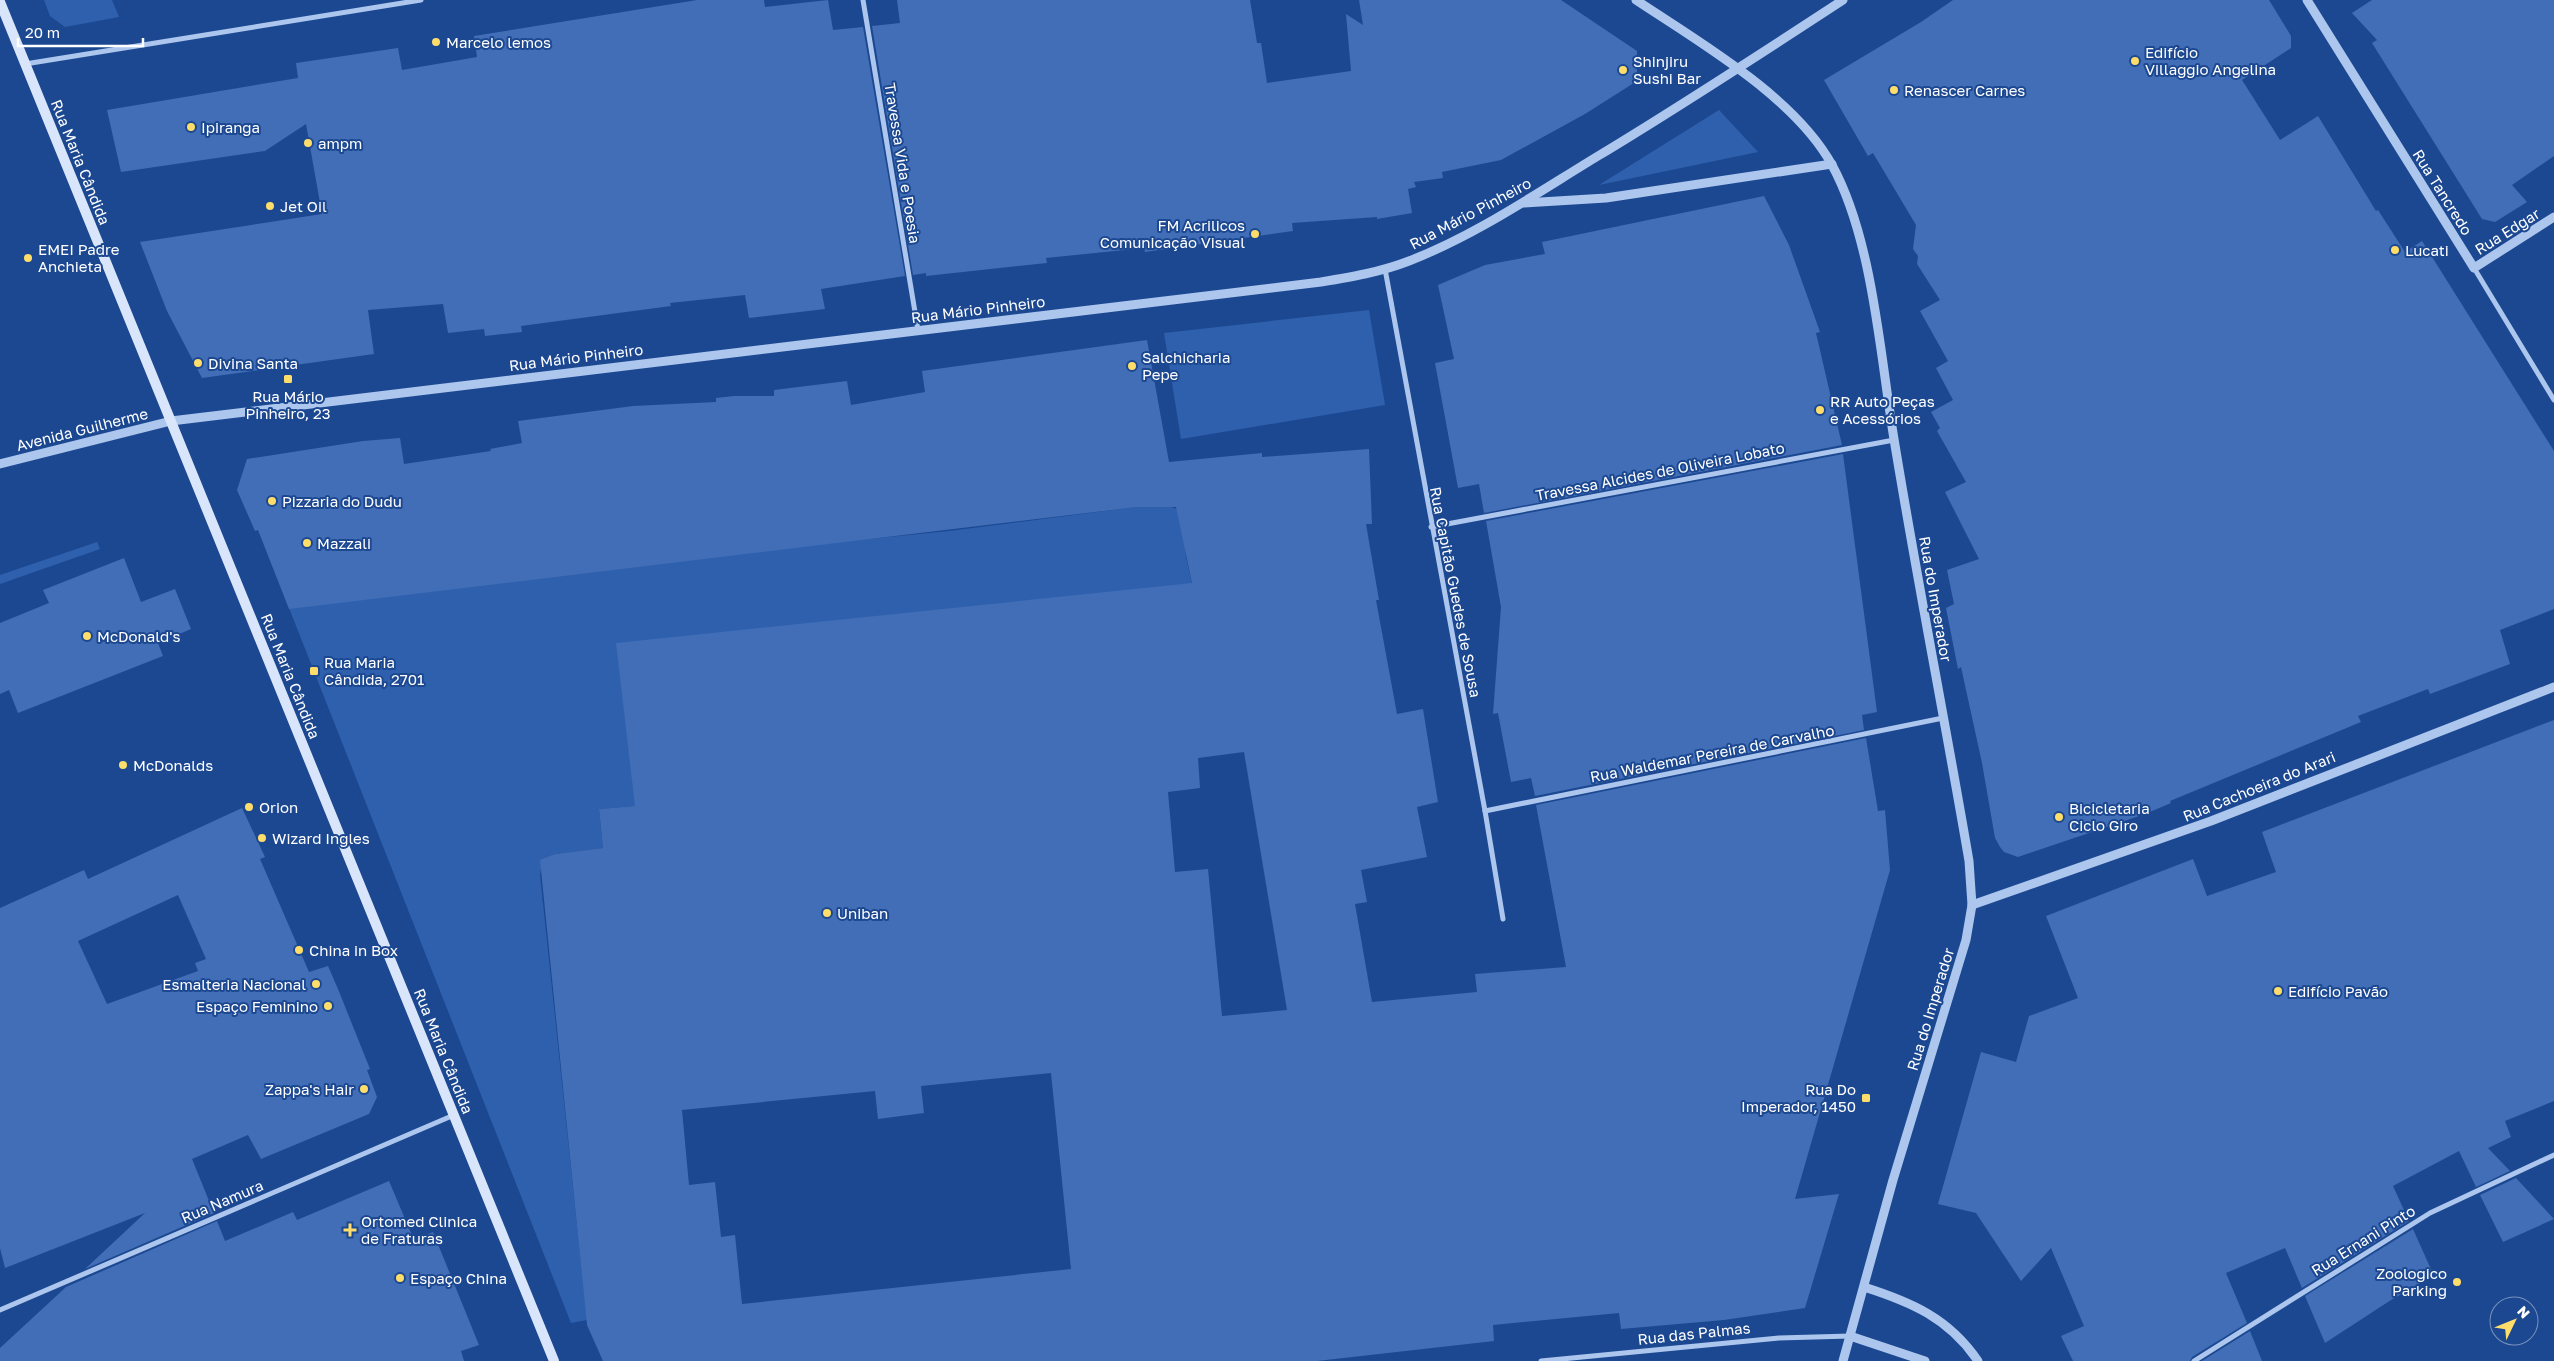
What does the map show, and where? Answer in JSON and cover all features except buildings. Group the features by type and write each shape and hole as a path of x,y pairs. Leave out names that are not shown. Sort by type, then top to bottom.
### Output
{"main road":[{"name":"Rua Maria Cândida","path":"0,2 554,1361"}],"street":[{"path":"25,64 421,0"},
{"name":"Travessa Vida e Poesia","path":"863,0 918,330"},
{"name":"Rua do Imperador","path":"1636,0 1738,69 1774,98 1803,127 1832,164 1854,218 1871,291 1894,440 1969,861 1972,905 1966,940 1843,1361"},
{"name":"Rua Mário Pinheiro","path":"171,421 1321,282 1385,269 1448,244 1521,203 1738,69 1843,0"},
{"name":"Rua Tancredo","path":"2307,0 2554,400"},
{"path":"1521,203 1606,198 1832,164"},
{"name":"Rua Edgar","path":"2474,268 2554,217"},
{"name":"Rua Capitão Guedes de Sousa","path":"1385,269 1431,527 1485,811 1503,919"},
{"name":"Avenida Guilherme","path":"0,464 171,421"},
{"name":"Travessa Alcides de Oliveira Lobato","path":"1431,527 1894,440"},
{"name":"Rua Cachoeira do Arari","path":"1972,905 2211,821 2554,687"},
{"name":"Rua Waldemar Pereira de Carvalho","path":"1485,811 1943,718"},
{"name":"Rua Namura","path":"0,1310 454,1115"},
{"name":"Rua Ernani Pinto","path":"2194,1361 2430,1213 2554,1155"},
{"path":"1864,1287 1908,1302 1935,1318 1958,1337 1978,1361"},
{"path":"1850,1336 1925,1361"},
{"name":"Rua das Palmas","path":"1541,1361 1786,1337 1850,1336"}],"shaded area":[{"path":"44,0 112,0 119,17 65,27 50,16"},
{"path":"1719,110 1758,152 1599,185"},
{"path":"1369,310 1385,405 1181,439 1164,333"},
{"path":"1159,504 1182,510 1186,557 1192,584 635,806 599,809 603,848 555,854 542,864 540,875 587,1320 571,1323 289,608 839,542 949,531"},
{"path":"97,542 100,549 0,584 0,575"}],"place":[{"name":"Marcelo lemos","path":"436,42"},
{"name":"Edifício Villaggio Angelina","path":"2135,61"},
{"name":"Shinjiru Sushi Bar","path":"1623,70"},
{"name":"Renascer Carnes","path":"1894,90"},
{"name":"Ipiranga","path":"191,127"},
{"name":"ampm","path":"308,143"},
{"name":"Jet Oil","path":"270,206"},
{"name":"FM Acrilicos Comunicação Visual","path":"1255,234"},
{"name":"Lucati","path":"2395,250"},
{"name":"EMEI Padre Anchieta","path":"28,258"},
{"name":"Divina Santa","path":"198,363"},
{"name":"Salchicharia Pepe","path":"1132,366"},
{"name":"Rua Mário Pinheiro, 23","path":"288,379"},
{"name":"RR Auto Peças e Acessórios","path":"1820,410"},
{"name":"Pizzaria do Dudu","path":"272,501"},
{"name":"Mazzali","path":"307,543"},
{"name":"McDonald's","path":"87,636"},
{"name":"Rua Maria Cândida, 2701","path":"314,671"},
{"name":"McDonalds","path":"123,765"},
{"name":"Orion","path":"249,807"},
{"name":"Bicicletaria Ciclo Giro","path":"2059,817"},
{"name":"Wizard Ingles","path":"262,838"},
{"name":"Uniban","path":"827,913"},
{"name":"China in Box","path":"299,950"},
{"name":"Esmalteria Nacional","path":"316,984"},
{"name":"Edifício Pavão","path":"2278,991"},
{"name":"Espaço Feminino","path":"328,1006"},
{"name":"Zappa's Hair","path":"364,1089"},
{"name":"Rua Do Imperador, 1450","path":"1866,1098"},
{"name":"Ortomed Clinica de Fraturas","path":"350,1230"},
{"name":"Espaço China","path":"400,1278"},
{"name":"Zoologico Parking","path":"2457,1282"}]}
